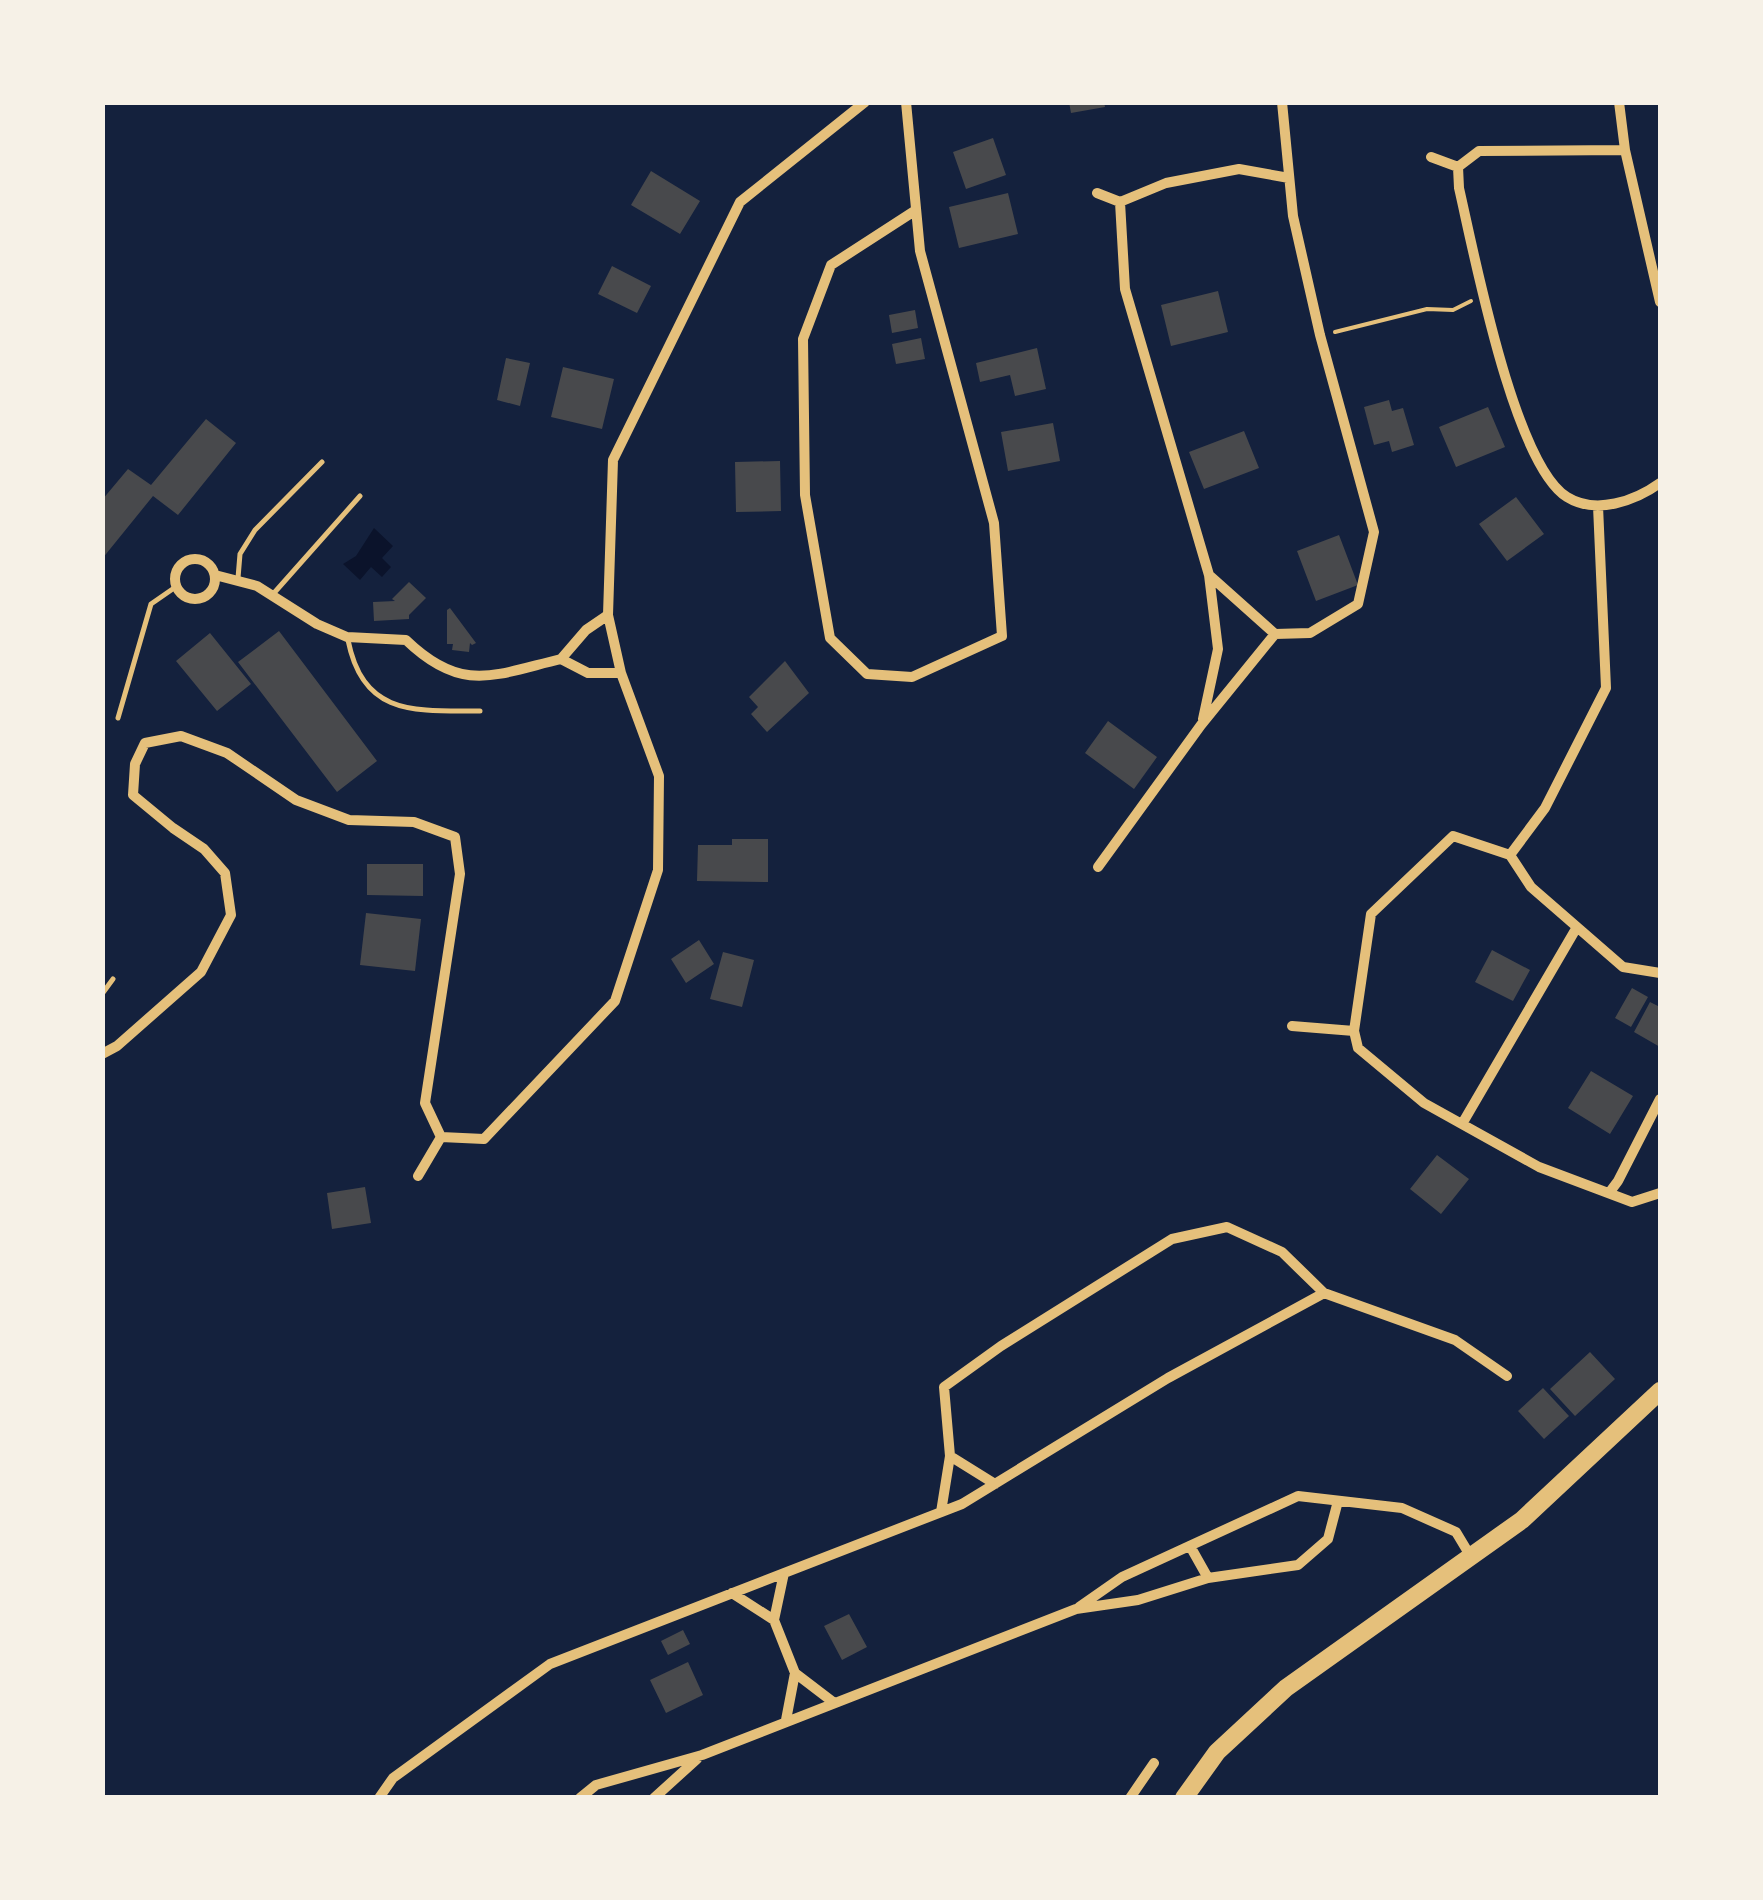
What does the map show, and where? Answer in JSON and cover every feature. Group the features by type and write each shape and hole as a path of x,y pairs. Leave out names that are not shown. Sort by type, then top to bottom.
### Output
{"main road":[{"path":"1184,1798 1217,1752 1286,1688 1522,1520 1660,1391"}],"street":[{"path":"442,1137 484,1139 615,1002 658,870 659,776 621,674 608,615 614,460 740,202 865,102"},
{"path":"906,102 920,251 994,523 1002,636 912,677 867,674 830,638 806,495 803,339 831,266 916,210"},
{"path":"1209,574 1275,634 1310,632 1358,604 1374,532 1320,335 1293,216 1282,102"},
{"path":"1619,102 1625,150 1660,302"},
{"path":"1458,167 1479,151 1625,150"},
{"path":"1431,157 1458,167"},
{"path":"1458,167 1458,188 1499,363 1542,473 1568,497 1598,506 1640,497 1660,483"},
{"path":"1097,194 1120,202 1166,183 1239,168 1289,178"},
{"path":"1120,202 1125,289 1209,574 1218,649 1202,725"},
{"path":"1510,855 1545,808 1606,688 1598,506"},
{"path":"215,575 214,586 202,597 188,597 177,586 176,574 187,561 204,562 215,575 257,586 317,624 347,636 406,640 428,662 466,678 561,659 586,630 608,615"},
{"path":"1098,867 1202,725 1275,634"},
{"path":"561,659 588,673 621,674"},
{"path":"102,1054 117,1046 201,972 230,915 225,873 204,849 133,795 135,764 145,742 181,736 228,753 296,800 349,820 414,822 454,837 460,874 425,1103 442,1137"},
{"path":"1660,973 1623,967 1531,887 1510,855 1453,836 1370,914 1354,1032 1358,1048 1424,1103 1538,1167 1632,1202 1660,1193"},
{"path":"1462,1124 1577,927"},
{"path":"1292,1026 1354,1032"},
{"path":"1608,1193 1660,1099"},
{"path":"418,1176 442,1137"},
{"path":"942,1512 950,1456 944,1386 1172,1239 1227,1227 1282,1252 1324,1293 1455,1340 1507,1376"},
{"path":"379,1798 393,1778 550,1664 962,1504 1168,1378 1324,1293"},
{"path":"950,1456 995,1484"},
{"path":"580,1798 596,1785 702,1755 1076,1608 1122,1577 1298,1496 1402,1508 1456,1532 1471,1557"},
{"path":"1076,1608 1138,1600 1208,1578 1298,1565 1328,1539 1338,1501"},
{"path":"1190,1546 1208,1578"},
{"path":"784,1573 774,1620 795,1673 833,1702"},
{"path":"732,1593 774,1620"},
{"path":"786,1720 795,1673"},
{"path":"654,1798 702,1755"},
{"path":"1130,1798 1154,1763"}],"lane":[{"path":"237,581 240,554 256,530 322,462"},
{"path":"272,596 360,496"},
{"path":"118,718 151,604 177,586"},
{"path":"347,636 353,666 366,688 388,703 427,711 480,711"},
{"path":"102,994 113,979"}],"path":[{"path":"1320,335 1427,309 1453,310 1484,295"}],"water":[{"path":"374,528 393,546 382,558 391,567 382,577 371,567 360,580 343,564 356,556"}],"building":[{"path":"1069,102 1104,102 1105,107 1071,113"},
{"path":"993,138 1006,175 966,189 953,152"},
{"path":"651,171 700,201 680,234 631,205"},
{"path":"1008,193 1018,234 959,248 949,207"},
{"path":"612,266 651,286 637,313 598,294"},
{"path":"1218,291 1228,332 1171,346 1161,305"},
{"path":"915,310 918,328 892,333 889,315"},
{"path":"921,338 925,359 896,364 892,344"},
{"path":"1037,348 1046,389 1015,396 1010,375 980,382 976,363"},
{"path":"506,358 530,363 520,406 497,400"},
{"path":"563,367 614,379 602,429 551,417"},
{"path":"1389,400 1392,411 1403,408 1414,445 1392,452 1389,441 1374,445 1364,407"},
{"path":"1488,407 1505,447 1456,467 1439,427"},
{"path":"206,419 236,443 178,515 153,496 102,559 102,500 128,469 151,485"},
{"path":"1053,423 1060,461 1008,471 1001,432"},
{"path":"1244,431 1259,468 1204,489 1189,452"},
{"path":"780,461 781,511 736,512 735,462"},
{"path":"1516,497 1544,534 1507,561 1479,524"},
{"path":"1339,535 1358,585 1316,601 1297,551"},
{"path":"409,582 426,598 409,619 374,621 373,602 395,601 392,599"},
{"path":"450,608 476,643 470,643 469,652 452,650 453,644 447,644"},
{"path":"279,631 377,761 337,792 238,662"},
{"path":"210,633 251,684 217,711 176,661"},
{"path":"785,661 809,693 767,732 751,714 758,707 749,697"},
{"path":"1108,721 1157,757 1134,789 1085,753"},
{"path":"732,839 768,839 768,882 697,881 698,845 732,845"},
{"path":"367,864 423,864 423,896 367,895"},
{"path":"366,913 421,919 415,971 360,965"},
{"path":"699,940 714,964 686,983 671,959"},
{"path":"1492,950 1530,970 1513,1001 1475,982"},
{"path":"723,952 754,960 742,1007 710,999"},
{"path":"1632,988 1648,997 1631,1027 1615,1018"},
{"path":"1650,1002 1660,1007 1660,1047 1634,1032"},
{"path":"1591,1071 1633,1096 1610,1134 1568,1108"},
{"path":"1437,1155 1469,1179 1441,1214 1410,1189"},
{"path":"365,1187 371,1223 332,1229 327,1193"},
{"path":"1590,1352 1615,1379 1575,1416 1550,1389"},
{"path":"1543,1388 1569,1416 1544,1439 1518,1411"},
{"path":"849,1614 867,1647 842,1660 824,1626"},
{"path":"683,1630 690,1644 668,1655 661,1641"},
{"path":"688,1662 703,1695 666,1713 650,1680"}]}
